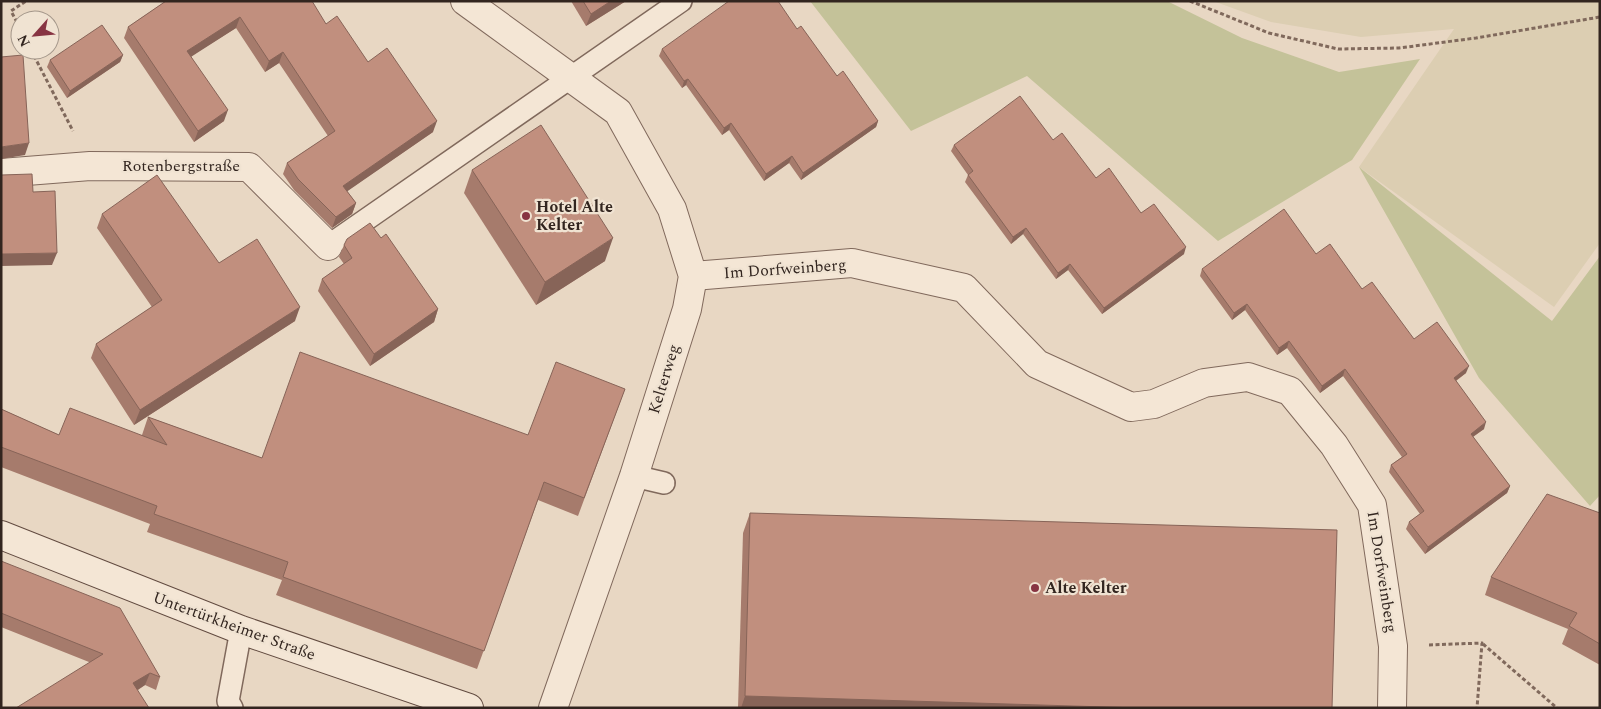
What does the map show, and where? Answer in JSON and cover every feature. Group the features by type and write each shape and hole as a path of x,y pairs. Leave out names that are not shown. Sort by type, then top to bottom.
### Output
{"street":[{"name":"Kelterweg","path":"465,1 618,112 672,209 693,276 686,309 634,476 553,708"},
{"name":"Rotenbergstraße","path":"1,173 90,166 249,167 328,246"},
{"name":"Im Dorfweinberg","path":"693,276 852,263 964,288 1037,364 1131,407 1154,404 1204,382 1248,377 1290,392 1334,445 1372,505 1393,646 1392,708"},
{"name":"Untertürkheimer Straße","path":"1,535 241,630 469,708"}],"lane":[{"path":"328,246 681,1"},
{"path":"634,476 664,483"},
{"path":"232,708 228,701 241,630"}],"path":[{"path":"12,10 26,1"},
{"path":"1190,1 1270,33 1338,49 1399,48 1600,18"},
{"path":"36,60 90,166"},
{"path":"1393,646 1482,644 1557,708"},
{"path":"1477,708 1482,644"}],"shaded area":[{"path":"810,1 1167,1 1242,38 1339,72 1420,59 1352,160 1218,241 1027,76 911,131"},
{"path":"1213,1 1600,1 1600,243 1554,307 1359,167 1454,29 1361,37 1271,22"},
{"path":"1359,167 1552,321 1600,256 1600,495 1590,506 1479,378"}],"building":[{"path":"166,1 312,1 326,24 337,16 368,62 387,48 437,121 343,186 356,203 336,217 298,179 287,163 335,131 283,52 269,61 240,17 187,51 228,110 198,131 128,27"},
{"path":"583,1 611,1 591,14"},
{"path":"729,1 778,1 797,29 801,26 837,76 843,71 878,121 803,173 792,156 766,174 731,123 724,128 688,79 684,81 662,49"},
{"path":"102,25 123,55 70,91 50,60 60,60 60,53"},
{"path":"10,56 10,60 23,60 29,143 1,147 1,57"},
{"path":"1020,96 1053,140 1062,133 1096,178 1109,168 1141,213 1154,204 1186,247 1104,308 1070,264 1058,273 1026,228 1013,237 968,175 973,171 954,145"},
{"path":"541,125 613,238 545,282 472,170"},
{"path":"32,174 33,192 55,191 57,253 1,254 1,175"},
{"path":"157,175 219,263 257,239 300,307 140,410 96,344 162,300 102,214"},
{"path":"1284,209 1316,254 1330,244 1362,289 1372,282 1414,339 1437,322 1469,366 1454,378 1486,422 1471,434 1510,486 1428,547 1409,522 1424,511 1391,465 1407,454 1345,369 1322,386 1289,341 1279,348 1247,304 1234,313 1202,269"},
{"path":"370,223 381,238 386,234 438,309 374,354 322,279 352,258 344,245 347,239"},
{"path":"300,352 528,435 556,362 625,389 584,498 544,482 484,651 283,577 288,562 154,514 157,506 1,447 1,409 59,435 70,408 167,445 148,417 262,458"},
{"path":"1547,494 1600,513 1600,644 1569,626 1577,613 1491,577"},
{"name":"Alte Kelter","path":"750,513 1337,530 1332,708 1139,708 745,696"},
{"path":"1,561 120,608 160,677 150,673 133,683 149,708 16,708 103,654 1,613"}],"place":[{"name":"Hotel Alte Kelter","path":"526,216"},
{"name":"Alte Kelter","path":"1035,588"}]}
